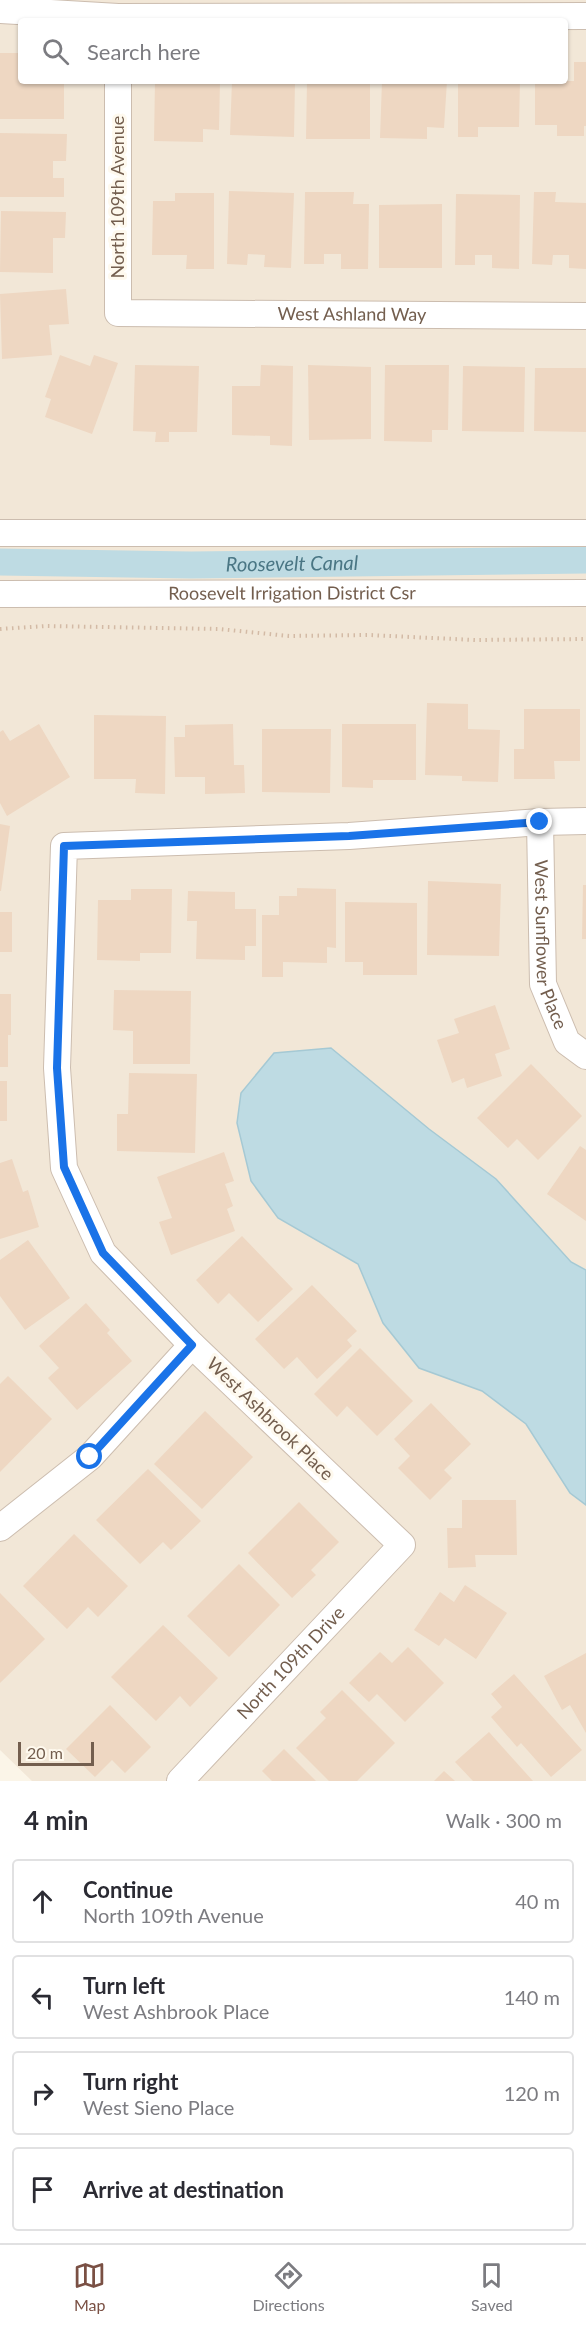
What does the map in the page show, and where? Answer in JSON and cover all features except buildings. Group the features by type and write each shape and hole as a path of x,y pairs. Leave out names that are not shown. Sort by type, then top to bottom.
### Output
{"street":[{"path":"0,10 105,18"},
{"path":"274,18 586,16"},
{"name":"North 109th Avenue","path":"118,84 118,313"},
{"name":"West Ashland Way","path":"118,313 586,316"},
{"path":"0,532 586,532"},
{"name":"Roosevelt Irrigation District Csr","path":"0,594 586,593"},
{"path":"540,822 586,821"},
{"name":"West Ashbrook Place","path":"402,1545 192,1345 103,1253 64,1167 57,1068 64,846 349,836 540,822"},
{"name":"West Sunflower Place","path":"540,822 543,984 567,1042 586,1056"},
{"path":"0,1528 90,1457 192,1345"},
{"name":"North 109th Drive","path":"180,1781 402,1545"}],"path":[{"path":"0,629 46,626 219,629 289,636 369,635 475,640 586,639"}],"shaded area":[{"path":"0,0 586,0 586,1781 32,1781 0,1750"}],"water":[{"path":"331,1048 429,1129 496,1179 571,1262 586,1270 586,1505 570,1493 526,1424 482,1391 419,1368 383,1323 358,1264 278,1218 251,1181 237,1123 241,1093 274,1053"}],"waterway":[{"name":"Roosevelt Canal","path":"0,562 191,565 586,560"}],"route":[{"path":"90,1457 192,1345 103,1253 64,1167 57,1068 64,846 349,836 540,822"}]}
